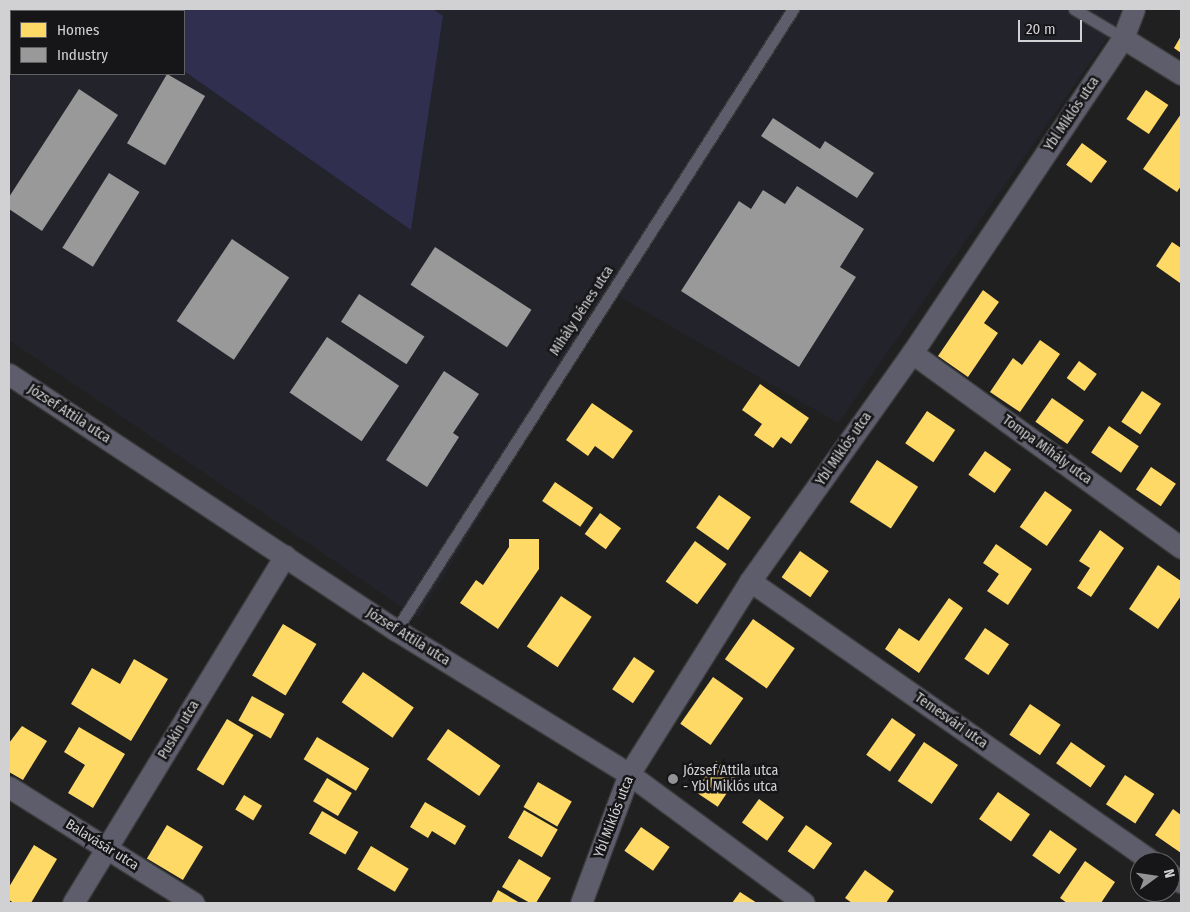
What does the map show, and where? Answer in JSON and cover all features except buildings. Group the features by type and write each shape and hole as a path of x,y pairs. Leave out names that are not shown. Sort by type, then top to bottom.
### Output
{"street":[{"name":"Ybl Miklós utca","path":"581,903 629,774 750,581 912,353 1123,38 1134,9"},
{"path":"1123,38 1181,74"},
{"name":"Tompa Mihály utca","path":"912,353 1181,548"},
{"name":"József Attila utca","path":"9,374 396,630 629,774 793,900"},
{"name":"Puskin utca","path":"73,903 284,556"},
{"name":"Temesvári utca","path":"750,581 1139,852"},
{"name":"Balavásár utca","path":"9,787 194,903"}],"lane":[{"name":"Mihály Dénes utca","path":"396,630 793,9"},
{"path":"1074,9 1123,38"}],"shaded area":[{"path":"9,9 54,10 10,10 10,75 185,75 185,72 411,230 443,16 433,9 1122,9 1115,27 838,423 615,294 418,618 9,340"},
{"path":"95,9 433,9 443,16 411,230 185,72 185,10"}],"place":[{"name":"József Attila utca - Ybl Miklós utca","path":"673,779"}]}
